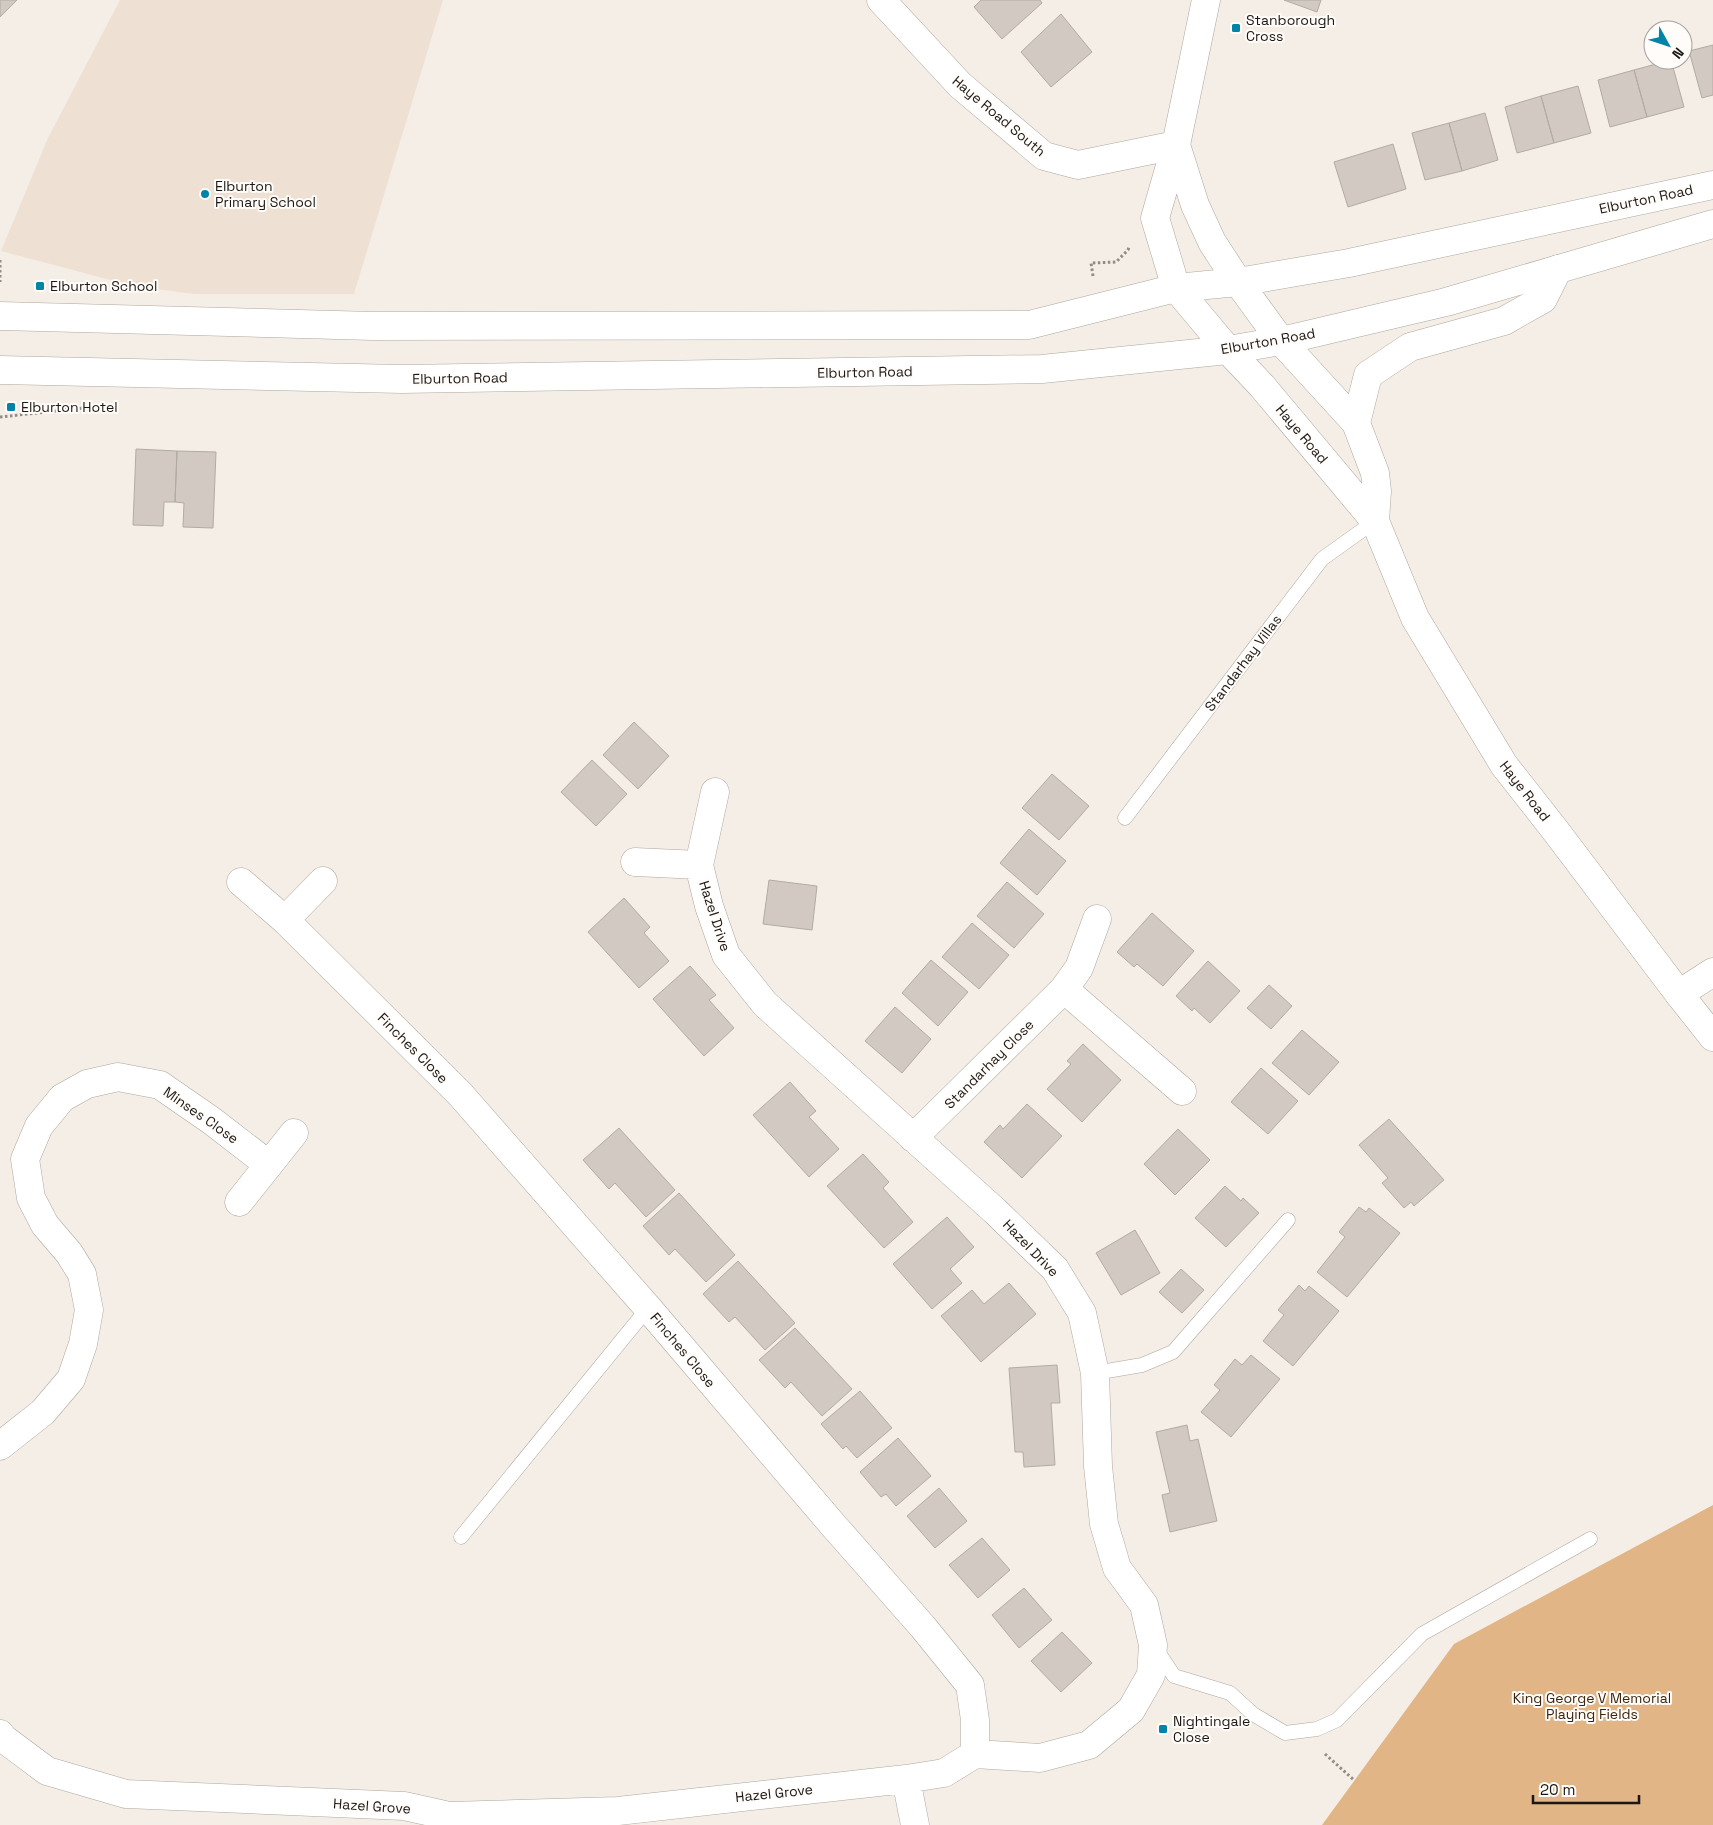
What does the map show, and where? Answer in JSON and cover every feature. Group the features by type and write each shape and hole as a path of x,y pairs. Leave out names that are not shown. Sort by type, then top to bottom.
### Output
{"street":[{"name":"Haye Road South","path":"881,0 960,85 1044,156 1078,164 1176,145"},
{"path":"1176,288 1155,218 1176,145 1206,0"},
{"name":"Haye Road","path":"1176,145 1195,205 1212,242 1238,282 1281,341 1356,423 1375,473 1377,491 1375,521"},
{"name":"Elburton Road","path":"0,316 373,326 1029,325 1176,288 1238,282 1348,263 1713,185"},
{"name":"Elburton Road","path":"0,370 402,379 1042,369 1228,350 1281,341 1446,302 1713,224"},
{"path":"1356,423 1368,375 1410,347 1504,321 1543,299 1558,269"},
{"name":"Haye Road","path":"1176,288 1228,350 1262,386 1375,521 1415,618 1504,765 1713,1037"},
{"name":"Hazel Drive","path":"715,792 699,865 709,906 726,955 765,1004 995,1211 1055,1269 1082,1313 1095,1372 1098,1466 1104,1524 1117,1568 1144,1605 1153,1645 1151,1675 1131,1710 1089,1744 1040,1758 975,1754"},
{"name":"Hazel Drive","path":"635,862 699,865"},
{"path":"285,920 323,881"},
{"name":"Finches Close","path":"241,882 285,920 460,1094 648,1308 833,1525 924,1627 970,1685 975,1720 975,1754"},
{"name":"Standarhay Close","path":"913,1138 1064,989 1079,968 1097,919"},
{"path":"1679,994 1713,972"},
{"path":"1064,989 1182,1091"},
{"name":"Minses Close","path":"0,1446 43,1412 71,1379 84,1344 89,1310 82,1274 70,1253 45,1225 31,1198 25,1159 39,1126 62,1098 87,1084 118,1077 160,1085 212,1121 269,1165"},
{"path":"239,1202 294,1134"},
{"name":"Hazel Grove","path":"0,1734 47,1771 126,1794 404,1806 448,1816 618,1811 906,1779"},
{"path":"915,1825 906,1779 944,1774 975,1754"}],"lane":[{"name":"Standarhay Villas","path":"1125,818 1322,559 1375,521"},
{"path":"1095,1372 1142,1364 1173,1352 1288,1220"},
{"path":"461,1537 648,1308"},
{"path":"1153,1645 1174,1676 1230,1693 1253,1714 1285,1733 1317,1729 1337,1720 1422,1634 1590,1539"}],"path":[{"path":"0,260 0,282"},
{"path":"1300,1731 1354,1780"}],"shaded area":[{"name":"Elburton Primary School","path":"120,0 443,0 354,294 194,294 133,286 1,251 48,138"}],"green space":[{"name":"King George V Memorial Playing Fields","path":"1713,1505 1713,1825 1322,1825 1454,1644"}],"building":[{"path":"0,0 17,0 0,17"},
{"path":"981,0 1040,0 1042,3 1002,39 974,7"},
{"path":"1284,0 1321,0 1317,12"},
{"path":"1061,14 1092,52 1051,87 1021,52"},
{"path":"1713,45 1713,95 1702,98 1693,65 1693,50"},
{"path":"1643,68 1643,70 1674,70 1684,107 1647,117 1634,70"},
{"path":"1634,70 1647,117 1610,127 1598,80"},
{"path":"1578,86 1591,133 1554,143 1541,96"},
{"path":"1541,96 1554,143 1517,153 1505,107"},
{"path":"1485,113 1498,160 1462,171 1449,123"},
{"path":"1449,123 1462,171 1425,180 1412,133"},
{"path":"1393,144 1406,189 1348,207 1334,162"},
{"path":"136,449 177,451 175,502 164,502 163,526 133,525"},
{"path":"177,451 216,452 213,528 183,527 184,503 175,502"},
{"path":"634,722 669,756 638,789 603,755"},
{"path":"592,760 627,794 596,826 561,792"},
{"path":"1052,774 1089,806 1059,840 1022,808"},
{"path":"1029,829 1066,861 1037,895 1000,863"},
{"path":"769,880 817,886 812,930 763,924"},
{"path":"1007,882 1044,914 1014,948 977,916"},
{"path":"624,898 650,927 644,933 669,961 639,988 588,932"},
{"path":"1152,913 1194,951 1163,986 1137,964 1134,967 1117,952"},
{"path":"972,923 1009,955 979,989 942,957"},
{"path":"931,960 968,992 938,1026 902,993"},
{"path":"1208,961 1240,991 1210,1023 1194,1008 1192,1011 1176,996"},
{"path":"690,966 716,995 709,1000 734,1028 704,1056 653,999"},
{"path":"1269,985 1292,1006 1271,1029 1247,1008"},
{"path":"895,1007 931,1039 902,1073 865,1041"},
{"path":"1302,1030 1339,1062 1309,1095 1272,1063"},
{"path":"1083,1044 1121,1080 1082,1122 1047,1089 1071,1064 1067,1061"},
{"path":"1261,1068 1298,1101 1268,1134 1231,1102"},
{"path":"790,1082 816,1111 809,1117 839,1149 809,1177 753,1115"},
{"path":"1027,1104 1062,1136 1022,1178 984,1142 1000,1125 1003,1129"},
{"path":"1389,1119 1444,1180 1414,1206 1411,1202 1404,1208 1382,1183 1388,1178 1359,1145"},
{"path":"619,1128 675,1190 646,1217 615,1183 609,1189 583,1160"},
{"path":"1178,1129 1210,1160 1175,1195 1144,1164"},
{"path":"863,1154 889,1182 883,1188 913,1222 884,1248 827,1186"},
{"path":"1225,1186 1241,1201 1243,1198 1259,1213 1226,1247 1195,1218"},
{"path":"679,1193 735,1255 706,1282 675,1249 669,1255 643,1226"},
{"path":"1359,1207 1366,1212 1369,1208 1400,1233 1347,1297 1317,1272 1345,1237 1339,1232"},
{"path":"947,1217 974,1247 950,1269 962,1283 932,1309 893,1264"},
{"path":"1135,1230 1160,1273 1121,1295 1096,1253"},
{"path":"738,1261 795,1323 765,1350 735,1317 729,1322 703,1294"},
{"path":"1181,1269 1204,1290 1182,1313 1159,1292"},
{"path":"1009,1283 1036,1314 981,1362 941,1316 972,1290 984,1304"},
{"path":"1299,1285 1305,1291 1309,1286 1339,1311 1293,1366 1263,1341 1284,1315 1278,1310"},
{"path":"795,1328 852,1389 822,1416 791,1382 785,1388 759,1360"},
{"path":"1251,1355 1280,1379 1231,1437 1201,1412 1220,1390 1214,1385 1235,1359 1242,1365"},
{"path":"1057,1365 1060,1403 1051,1403 1055,1465 1024,1467 1023,1452 1015,1452 1009,1368"},
{"path":"860,1391 892,1428 857,1458 846,1446 843,1449 821,1424"},
{"path":"1187,1425 1190,1441 1198,1439 1217,1521 1170,1532 1162,1495 1170,1493 1156,1432"},
{"path":"898,1438 931,1476 896,1506 886,1494 881,1497 860,1472"},
{"path":"939,1488 967,1521 935,1548 907,1516"},
{"path":"982,1538 1010,1570 978,1598 949,1565"},
{"path":"1024,1588 1052,1620 1019,1648 992,1615"},
{"path":"1062,1632 1092,1663 1061,1692 1031,1661"}],"place":[{"name":"Stanborough Cross","path":"1236,28"},
{"name":"Elburton Primary School","path":"205,194"},
{"name":"Elburton School","path":"40,286"},
{"name":"Elburton Hotel","path":"11,407"},
{"name":"Nightingale Close","path":"1163,1729"}]}
